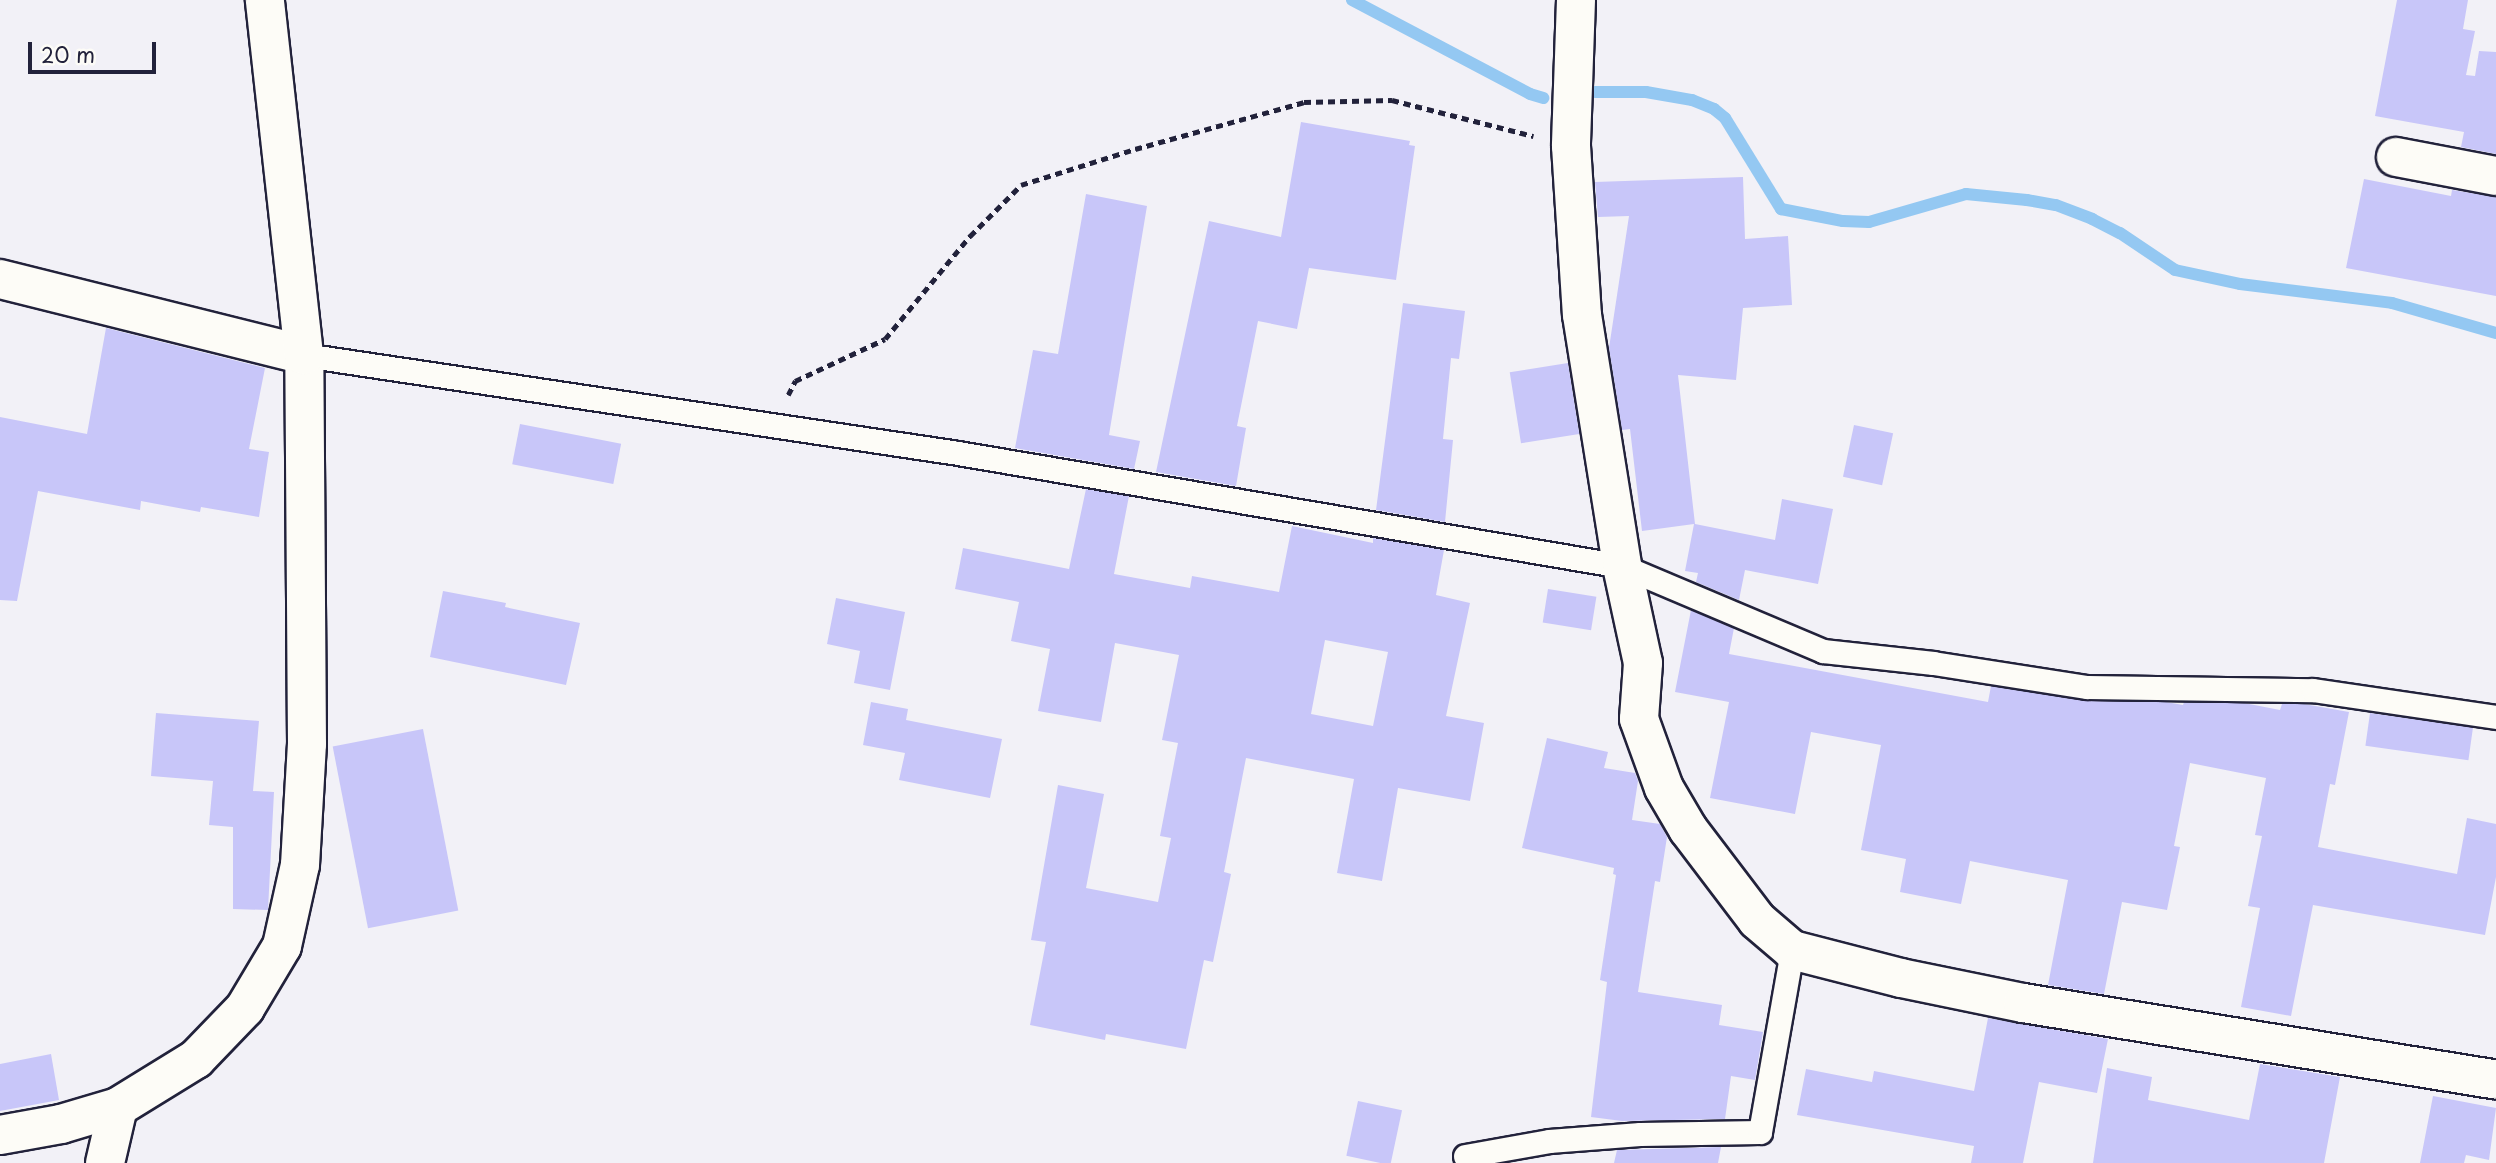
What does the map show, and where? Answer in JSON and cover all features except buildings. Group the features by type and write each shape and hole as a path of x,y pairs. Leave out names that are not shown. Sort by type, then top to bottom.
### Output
{"street":[{"path":"0,1135 61,1124 118,1107 196,1059 245,1008 282,946 300,865 307,744 304,355 265,0"},
{"path":"1576,0 1571,146 1582,315 1622,566 1643,663 1639,719 1664,788 1688,829 1729,887 1765,928 1792,950 1901,978 2023,1003 2496,1080"},
{"path":"2396,157 2495,169"},
{"path":"0,278 304,355"},
{"path":"105,1163 118,1107"}],"lane":[{"path":"304,355 958,453 1622,566 1822,651 1933,663 2087,687 2313,690 2496,716"},
{"path":"1465,1156 1549,1141 1640,1134 1760,1132 1792,950"}],"path":[{"path":"772,425 795,381 885,338 970,236 1021,186 1135,149 1304,102 1392,100 1571,146"}],"waterway":[{"path":"1352,0 1530,94 1543,98"},
{"path":"1595,92 1646,92 1692,100 1714,109 1725,118 1781,209 1843,221 1869,222 1966,194 2056,205 2120,233 2175,270 2240,284 2392,303 2496,333"}]}
